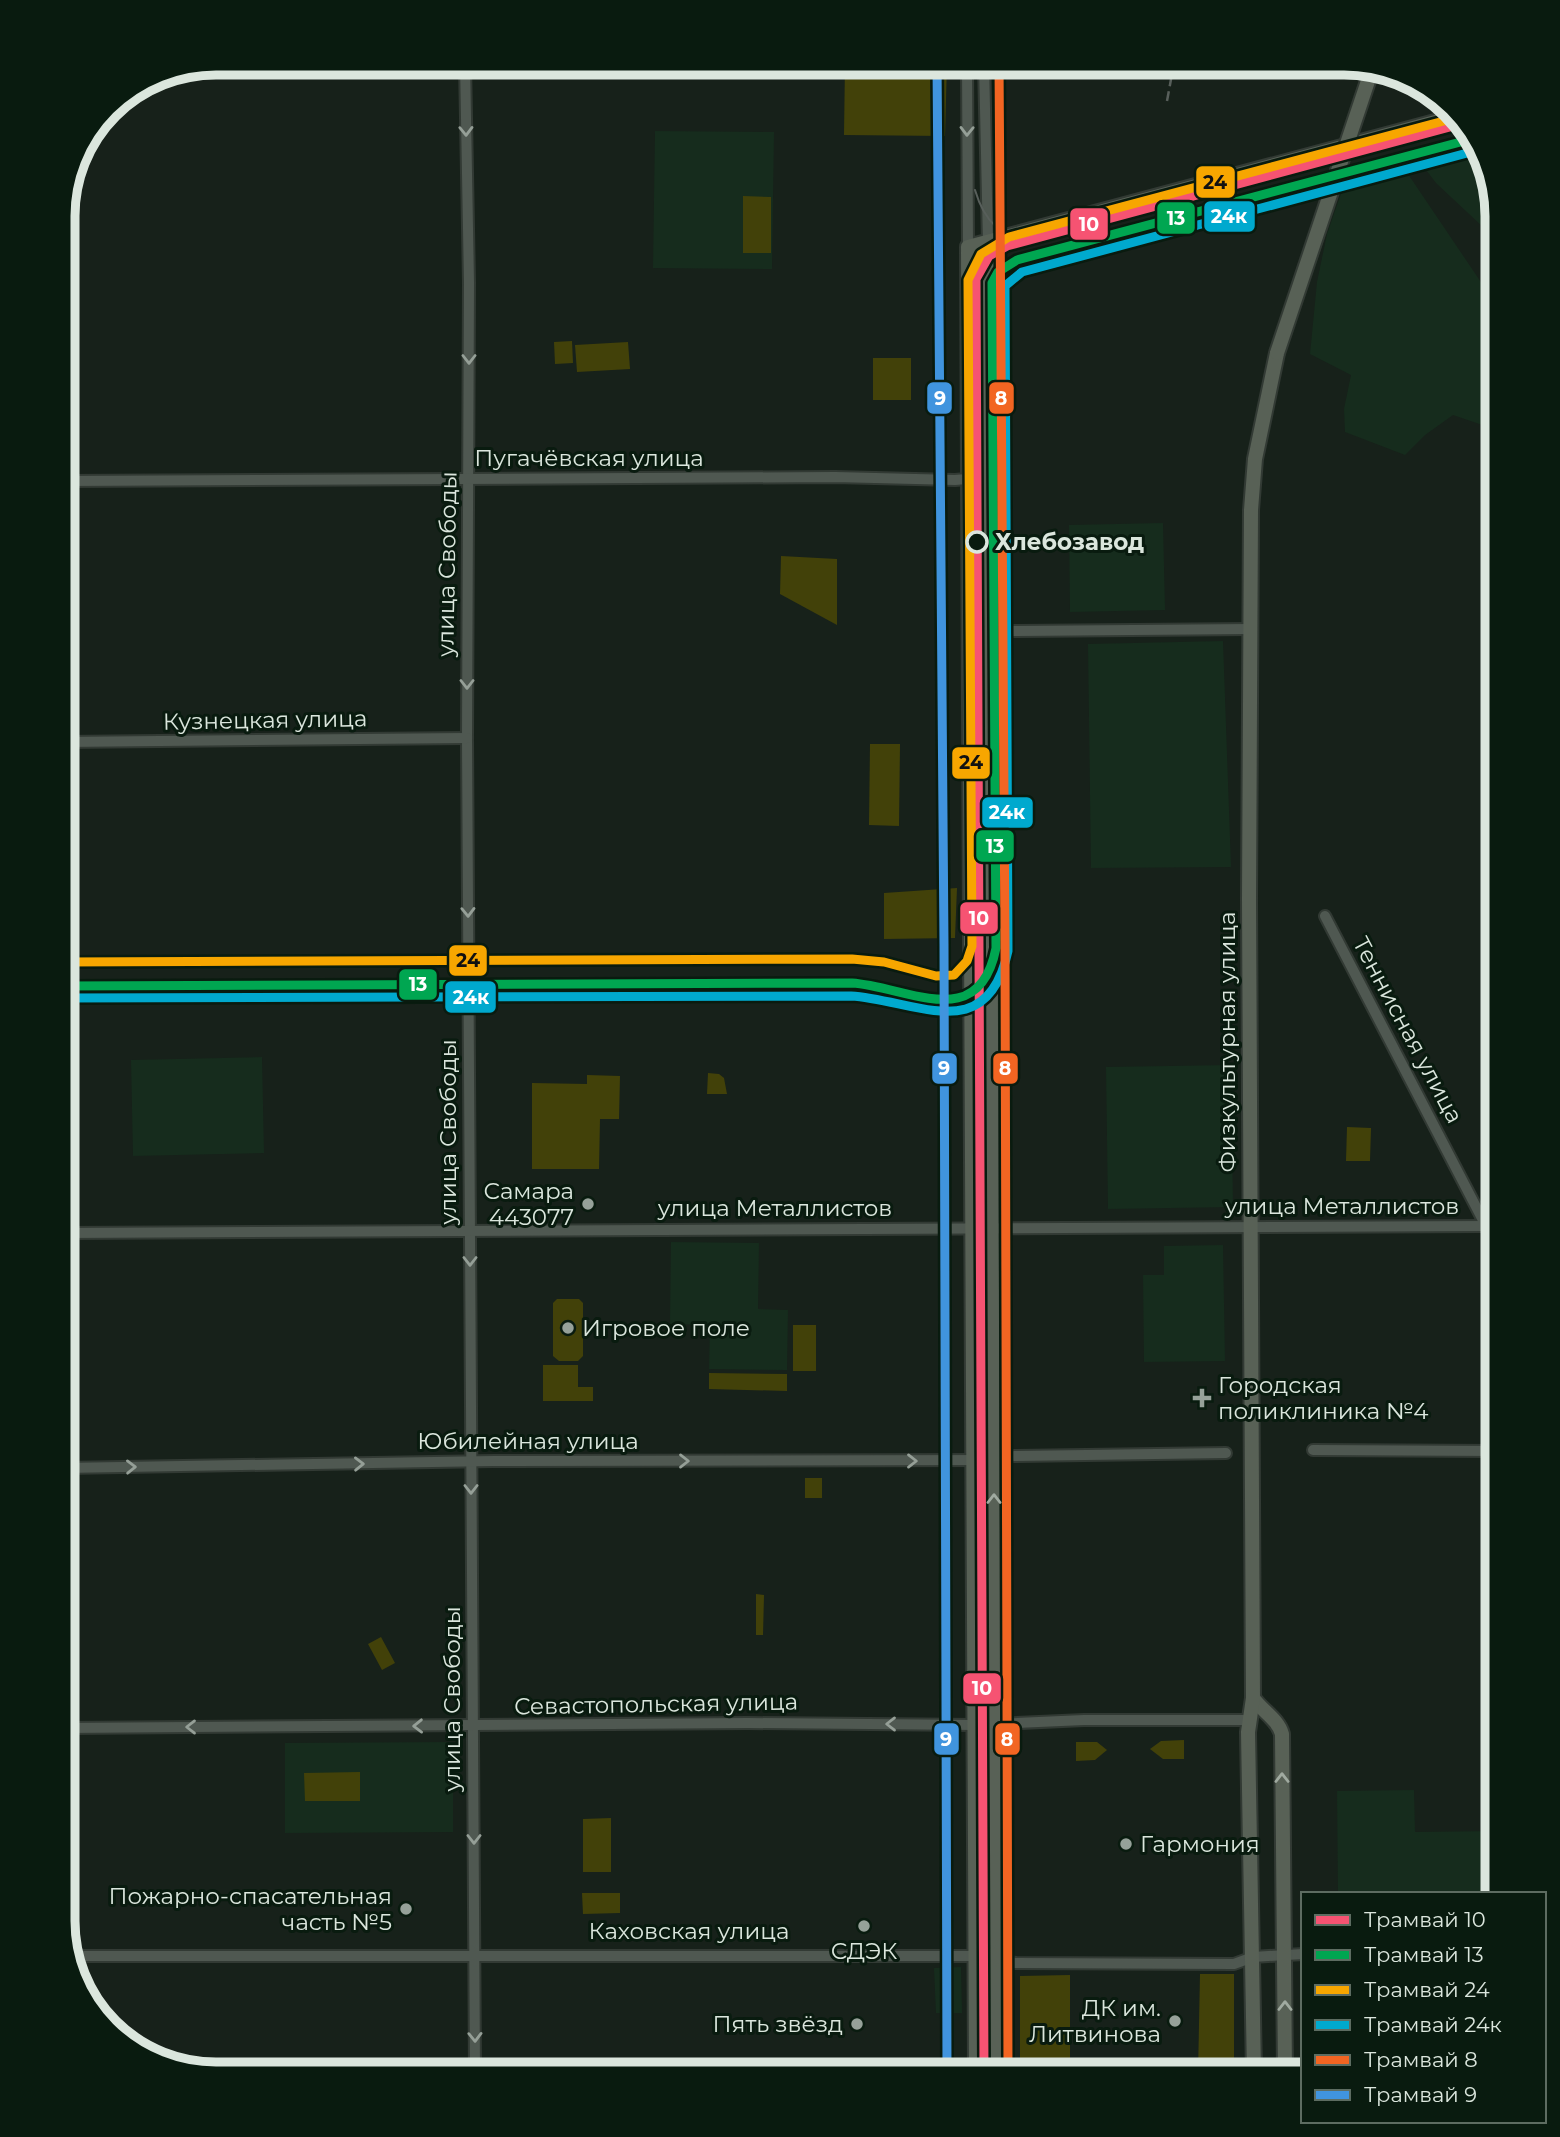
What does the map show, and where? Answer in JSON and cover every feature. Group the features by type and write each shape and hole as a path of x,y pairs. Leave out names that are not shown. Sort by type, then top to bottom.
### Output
{"main road":[{"name":"Физкультурная улица","path":"1254,2062 1249,1878 1249,1726 1253,1698 1250,1227 1251,510 1255,459 1277,353 1369,78"},
{"path":"976,2062 968,247 1445,119"},
{"path":"989,243 995,2062"},
{"path":"1253,1698 1282,1734 1284,2062"},
{"path":"1249,1726 1259,1720 1271,1719"},
{"name":"Каховская улица","path":"976,1956 994,1959"}],"street":[{"name":"улица Свободы","path":"465,76 470,479 467,738 475,2061"},
{"path":"967,76 968,247"},
{"path":"985,76 989,243"},
{"name":"Пугачёвская улица","path":"76,481 989,477"},
{"path":"970,634 1251,629"},
{"name":"Кузнецкая улица","path":"76,742 467,738"},
{"name":"Теннисная улица","path":"1325,916 1485,1224"},
{"name":"улица Металлистов","path":"75,1233 1485,1226"},
{"path":"1313,1451 1485,1451"},
{"path":"1014,1456 1226,1453"},
{"name":"Юбилейная улица","path":"75,1468 471,1462 994,1460"},
{"name":"Севастопольская улица","path":"75,1728 994,1724 1249,1726"},
{"name":"Каховская улица","path":"994,1959 1015,1963 1234,1964 1253,1957 1301,1954"},
{"name":"Каховская улица","path":"80,1956 976,1956"}],"shaded area":[{"path":"845,76 947,76 945,136 844,135"},
{"path":"655,131 774,132 772,269 653,268"},
{"path":"1465,144 1480,180 1484,198 1485,228 1436,183 1417,158"},
{"path":"1408,174 1485,288 1485,426 1453,415 1425,435 1405,455 1345,432 1344,409 1351,375 1310,354 1317,282 1327,234 1346,179"},
{"path":"743,196 771,197 771,253 743,253"},
{"path":"572,341 573,363 555,364 554,342"},
{"path":"628,342 630,369 577,372 575,345"},
{"path":"873,358 911,358 911,400 873,400"},
{"path":"1163,523 1165,610 1070,612 1069,525"},
{"path":"781,556 837,559 837,625 780,594"},
{"path":"1223,641 1231,867 1091,868 1088,644"},
{"path":"870,744 900,744 899,826 869,825"},
{"path":"957,888 955,938 884,939 884,893"},
{"path":"262,1057 264,1153 133,1156 131,1060"},
{"path":"1231,1065 1233,1207 1108,1209 1106,1067"},
{"path":"708,1073 719,1074 724,1078 727,1094 707,1094"},
{"path":"587,1075 620,1076 619,1119 600,1119 599,1169 532,1169 532,1083 587,1084"},
{"path":"1347,1127 1371,1128 1370,1161 1346,1161"},
{"path":"671,1242 759,1243 758,1309 788,1310 787,1370 709,1369 710,1325 670,1324"},
{"path":"1223,1245 1225,1361 1144,1362 1143,1275 1164,1275 1164,1246"},
{"name":"Игровое поле","path":"557,1299 579,1299 583,1303 583,1356 578,1361 559,1361 553,1356 553,1303"},
{"path":"793,1325 816,1325 816,1371 793,1371"},
{"path":"543,1365 578,1365 578,1387 593,1387 593,1401 543,1401"},
{"path":"709,1373 787,1374 787,1391 709,1389"},
{"path":"805,1478 822,1478 822,1498 805,1498"},
{"path":"756,1594 764,1595 763,1635 756,1635"},
{"path":"381,1637 395,1663 382,1670 368,1644"},
{"path":"1184,1740 1184,1759 1163,1759 1150,1749 1161,1741"},
{"path":"453,1742 453,1832 285,1833 285,1743"},
{"path":"1076,1742 1097,1742 1107,1750 1095,1760 1076,1761"},
{"path":"360,1772 360,1801 305,1801 304,1773"},
{"path":"1414,1790 1415,1832 1485,1831 1485,1892 1338,1892 1337,1791"},
{"path":"611,1818 611,1872 583,1872 583,1819"},
{"path":"582,1893 620,1893 620,1913 583,1914"},
{"path":"961,1967 962,2013 936,2013 934,1968"},
{"path":"1200,1974 1234,1974 1234,2062 1198,2062"},
{"path":"1070,1975 1070,2062 1020,2062 1020,1976"}],"tram line":[{"name":"9","path":"937,76 944,944 947,2062"},
{"name":"8","path":"999,76 1008,2062"},
{"name":"24","path":"76,962 852,959 884,962 936,976 954,975 967,961 972,946 968,280 981,254 1009,237 1446,120"},
{"name":"10","path":"984,2062 976,279 989,256 1007,246 1452,126"},
{"name":"13","path":"76,986 852,983 939,999 958,998 974,990 987,974 996,948 992,283 998,272 1017,260 1463,141"},
{"name":"24к","path":"76,998 851,996 946,1011 966,1009 984,1000 998,981 1008,951 1005,286 1022,272 1469,152"},
{"path":"975,190 983,211 996,226 1012,237 1034,243"}],"railway":[{"path":"1167,101 1172,76"}],"place":[{"name":"Хлебозавод","path":"977,542"},
{"name":"Самара 443077","path":"588,1204"},
{"name":"Игровое поле","path":"568,1328"},
{"name":"Городская поликлиника №4","path":"1202,1398"},
{"name":"Гармония","path":"1126,1844"},
{"name":"Пожарно-спасательная часть №5","path":"406,1909"},
{"name":"СДЭК","path":"864,1926"},
{"name":"ДК им. Литвинова","path":"1175,2021"},
{"name":"Пять звёзд","path":"857,2024"}]}
